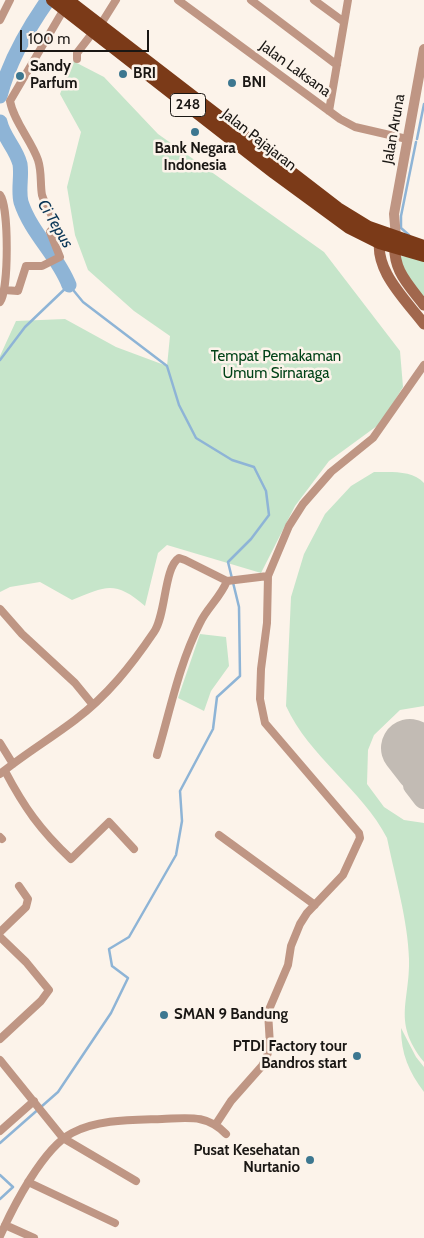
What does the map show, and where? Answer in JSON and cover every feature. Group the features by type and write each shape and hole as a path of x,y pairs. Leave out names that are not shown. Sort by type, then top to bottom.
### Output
{"highway":[{"name":"Jalan Pajajaran","path":"52,0 66,4 97,27 274,173 349,228 388,238"},
{"path":"388,238 424,246"},
{"path":"388,238 424,256"}],"main road":[{"path":"388,238 397,268 424,305"},
{"path":"388,238 382,262 388,276 424,324"}],"street":[{"path":"0,20 3,8 10,0"},
{"path":"77,58 77,53 116,0"},
{"name":"Jalan Laksana","path":"178,0 329,111 355,126 407,139"},
{"path":"251,0 337,65"},
{"path":"314,0 344,22"},
{"path":"329,111 348,0"},
{"path":"4,290 18,291 26,266 42,266 59,259 58,247 50,232 56,224 42,194 39,162 33,146 11,109 10,101 66,4"},
{"name":"Jalan Aruna","path":"388,238 424,49"},
{"path":"0,195 4,201 7,240 4,290 0,302"},
{"path":"216,1124 231,1101 262,1066 270,1045 268,1012 288,965 300,924 343,875 360,838 359,833 332,799 284,748 265,723 260,700 261,669 267,623 268,576 278,549 303,504 331,472 373,438 424,365"},
{"path":"134,849 109,822 71,858 46,836 2,772 93,705 124,673 157,627 163,611 170,572 175,560 179,558 185,560 228,581 268,576"},
{"path":"157,755 178,677 188,650 200,622 221,595 228,581"},
{"path":"0,610 22,634 75,683 93,705"},
{"path":"0,743 13,764"},
{"path":"219,835 315,905"},
{"path":"0,932 26,907 27,896 19,886"},
{"path":"0,937 39,977 49,993 0,1039"},
{"path":"0,1060 64,1138 136,1181"},
{"path":"0,1132 36,1104"},
{"path":"0,1236 28,1182 64,1138 81,1130 119,1121 200,1119 216,1124 226,1134"},
{"path":"28,1182 115,1223"},
{"path":"5,1225 34,1238"}],"green space":[{"name":"Tempat Pemakaman Umum Sirnaraga","path":"73,61 104,77 158,134 324,252 400,351 403,387 381,423 329,461 295,506 261,573 167,545 158,553 145,606 126,592 110,588 94,591 72,600 40,582 10,587 0,592 0,356 16,321 65,319 116,347 167,366 170,336 134,311 88,270 75,235 67,187 81,132 60,94"},
{"path":"401,256 424,260 424,300 399,267"},
{"path":"374,472 408,474 424,483 424,706 400,710 374,735 368,750 367,784 384,807 404,820 424,823 424,1062 414,1048 405,1023 409,974 408,944 404,914 387,838 364,804 308,741 286,706 291,597 304,554 325,514 351,486"},
{"path":"200,634 226,637 229,666 211,691 204,711 178,698"},
{"path":"401,1028 416,1057 424,1067 424,1092 414,1077 404,1054"}],"waterway":[{"name":"Ci Tepus","path":"0,96 8,70 33,23 48,0"},
{"path":"417,139 424,104"},
{"name":"Ci Tepus","path":"0,122 20,164 20,197 25,213 58,264 69,285"},
{"path":"409,235 401,228 401,216 416,142"},
{"path":"0,360 25,327 69,285 83,302 167,366 179,405 196,438 232,460 254,467 266,491 269,515 251,539 228,562 239,607 240,676 217,697 213,729 180,791 182,821 176,855 129,937 109,949 112,966 128,978 111,1013 58,1092 0,1143"},
{"path":"0,1175 13,1187 0,1199"}],"taxiway":[{"path":"424,759 416,772 414,785 424,798"}],"runway":[{"path":"410,748 424,766"}],"place":[{"name":"BRI","path":"123,74"},
{"name":"Sandy Parfum","path":"20,76"},
{"name":"BNI","path":"232,83"},
{"name":"Bank Negara Indonesia","path":"195,132"},
{"name":"SMAN 9 Bandung","path":"164,1015"},
{"name":"PTDI Factory tour Bandros start","path":"357,1056"},
{"name":"Pusat Kesehatan Nurtanio","path":"310,1160"}]}
